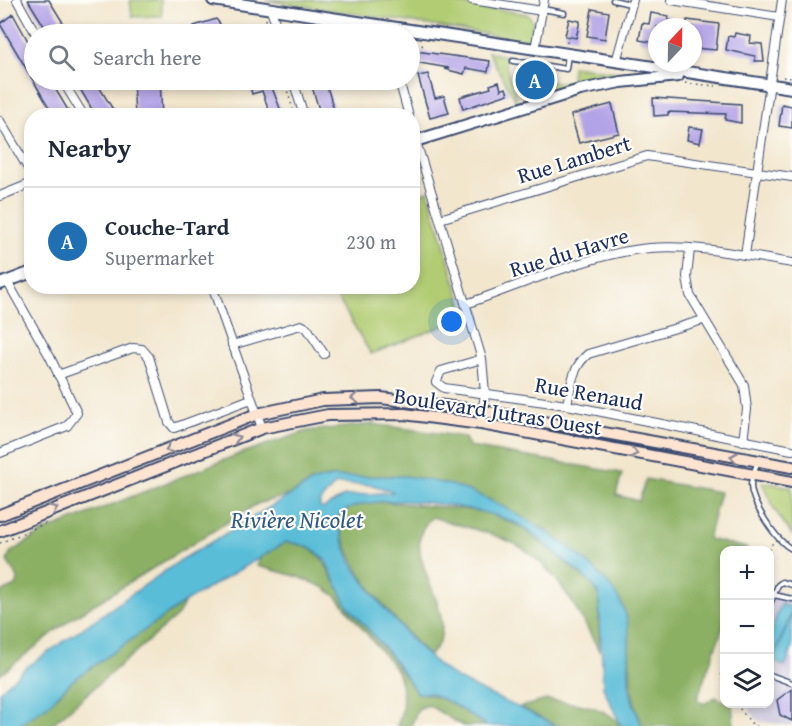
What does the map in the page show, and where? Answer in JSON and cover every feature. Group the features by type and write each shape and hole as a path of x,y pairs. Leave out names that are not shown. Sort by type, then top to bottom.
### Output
{"main road":[{"name":"Boulevard Jutras Ouest","path":"0,516 257,414 299,403 360,398 410,401 483,411 792,467"},
{"name":"Boulevard Jutras Ouest","path":"0,531 262,428 309,417 359,413 404,414 481,424 792,482"}],"street":[{"path":"16,0 30,24"},
{"path":"213,0 351,24"},
{"path":"472,0 542,10"},
{"path":"535,49 544,0"},
{"path":"671,0 779,17"},
{"path":"745,255 782,0"},
{"path":"616,62 632,2"},
{"path":"271,10 276,24"},
{"path":"420,34 535,49 567,49 616,62 792,88"},
{"path":"420,140 580,90 621,81 693,74"},
{"path":"69,90 79,108"},
{"path":"296,90 302,108"},
{"path":"402,90 407,108"},
{"path":"0,121 24,162"},
{"name":"Rue Lambert","path":"440,219 647,156 792,177"},
{"path":"420,160 482,359 485,393 481,424"},
{"path":"0,196 24,186"},
{"name":"Rue du Havre","path":"466,304 614,255 649,248 690,249 792,263"},
{"path":"690,249 688,286 703,320 744,385 747,409 743,441"},
{"path":"1,450 72,422 76,408 3,283 24,275"},
{"path":"215,294 262,428"},
{"path":"567,405 578,362 588,354 703,320"},
{"path":"232,345 301,325 307,328 324,354"},
{"path":"58,375 133,348 142,349 149,357 169,422 174,428 251,399"},
{"name":"Rue Renaud","path":"482,359 441,371 436,382 444,388 567,405 792,450"}],"lane":[{"path":"613,0 632,2"},
{"path":"542,10 564,14"},
{"path":"548,66 566,69 567,49"},
{"path":"513,61 535,64"},
{"path":"758,461 752,492 776,537 792,549"},
{"path":"774,594 782,582 792,585"},
{"path":"774,596 792,599"},
{"path":"774,676 792,683"}],"path":[{"path":"565,33 565,37 568,37 567,49"},
{"path":"421,51 423,41"},
{"path":"779,76 792,78"},
{"path":"683,83 717,86"},
{"path":"287,90 293,108"},
{"path":"0,543 53,520"},
{"path":"771,546 776,537"},
{"path":"739,708 751,723 757,726"}],"shaded area":[{"path":"774,590 792,597 792,726 758,721 748,708 774,708"}],"green space":[{"path":"130,0 161,0 162,16 132,17"},
{"path":"265,0 435,0 527,14 533,21 530,38 525,40"},
{"path":"488,52 506,56 507,70 517,103"},
{"path":"572,66 629,74 531,97 526,89 544,90 546,81 571,83"},
{"path":"428,191 466,317 371,354 335,294 420,294 420,194"},
{"path":"373,424 464,437 470,447 622,473 616,495 639,501 646,479 720,492 708,539 738,546 720,546 720,635 697,699 704,704 715,697 720,699 720,708 732,708 734,726 642,726 631,685 627,617 544,528 406,476 331,477 314,481 289,495 257,504 72,618 0,675 0,593 17,585 18,578 7,561 11,552 45,531 239,454 307,431"},
{"path":"762,482 792,487 792,535 774,509"},
{"path":"374,501 483,511 520,526 592,584 599,594 599,651 573,604 540,562 511,542 432,517 422,530 419,544 421,559 442,622 440,640 429,657 374,593 352,559 344,539 337,518 344,509"},
{"path":"286,542 310,548 320,557 332,578 417,693 445,700 487,726 463,726 428,705 418,709 411,726 397,726 403,698 397,671 337,597 323,587 299,577 257,566 261,556"},
{"path":"185,602 178,615 50,726 17,726 47,706 72,681"},
{"path":"547,700 598,709 607,713 621,726 556,726 520,707"}],"water":[{"name":"Rivière Nicolet","path":"406,476 455,486 476,494 528,521 580,557 602,577 618,598 627,619 629,684 642,726 621,726 603,687 599,594 592,584 539,539 521,526 505,519 455,506 397,501 371,503 350,508 337,518 350,558 365,583 404,631 447,671 460,680 556,726 487,726 451,703 430,693 417,693 391,656 347,605 325,560 314,550 286,542 185,602 72,681 47,706 17,726 0,726 0,691 24,669 181,560 314,481 331,477","holes":["336,484 372,485 394,492 344,496 323,509 320,508 320,501"]},
{"path":"781,604 792,608 774,656 774,654 774,623"},
{"path":"792,614 792,648 785,666 774,661"}],"building":[{"path":"28,0 49,0 64,24 43,24"},
{"path":"592,9 609,12 605,39 587,36"},
{"path":"651,13 669,16 668,18 650,18"},
{"path":"13,14 24,34 24,65 0,24"},
{"path":"216,19 220,24 200,24"},
{"path":"569,19 580,21 576,38 565,36"},
{"path":"702,22 719,24 716,50 702,49"},
{"path":"642,23 648,24 648,42 639,40"},
{"path":"735,33 751,36 750,43 762,44 764,61 755,61 755,56 726,50 728,36 734,37"},
{"path":"420,52 490,61 488,72 466,68 464,74 444,69 449,68 420,63"},
{"path":"539,62 546,63 544,67 548,70 544,91 526,89 527,73 534,73"},
{"path":"428,74 435,98 444,96 449,113 430,118 420,76"},
{"path":"499,82 501,90 506,88 508,94 463,109 460,97 491,88 490,85"},
{"path":"39,90 56,90 67,108 49,108"},
{"path":"81,90 101,90 112,108 91,108"},
{"path":"134,90 161,90 162,108 135,108"},
{"path":"251,90 273,90 280,108 268,108 262,91 252,94"},
{"path":"313,90 328,90 334,108 319,108"},
{"path":"653,98 741,104 741,123 725,120 726,114 668,112 668,115 654,116"},
{"path":"612,104 619,133 579,143 571,115"},
{"path":"782,104 792,106 792,128 779,126"},
{"path":"689,127 703,129 700,143 687,140"},
{"path":"792,689 792,721 780,715 777,700"}],"place":[{"name":"Couche-Tard","path":"535,80"}]}
